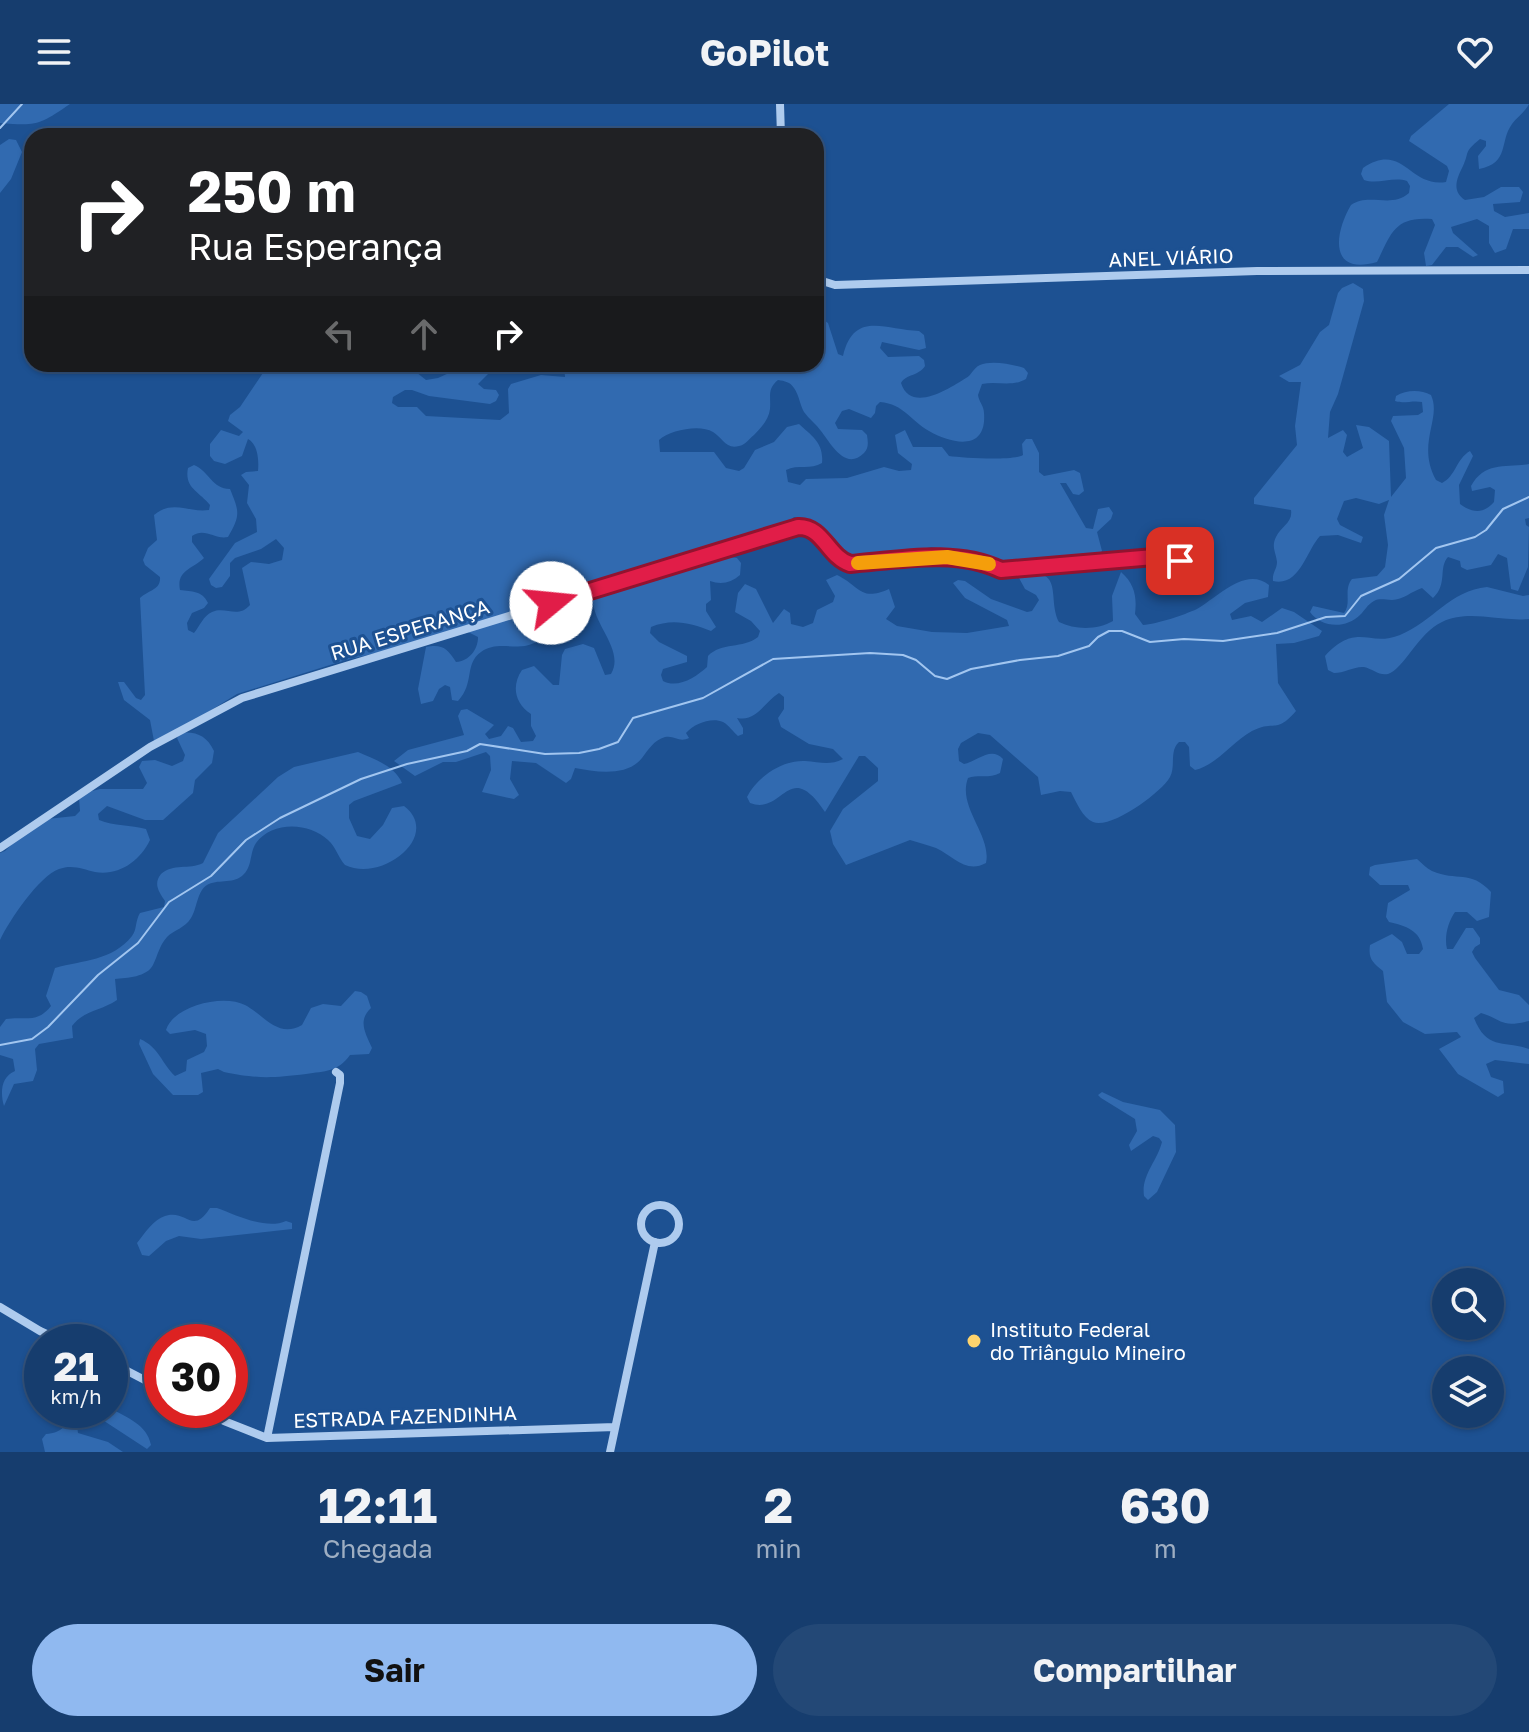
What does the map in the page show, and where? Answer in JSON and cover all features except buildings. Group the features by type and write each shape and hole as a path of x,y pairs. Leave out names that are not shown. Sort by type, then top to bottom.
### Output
{"street":[{"path":"780,104 781,128"},
{"name":"ANEL VIÁRIO","path":"824,282 835,285 1257,271 1529,270"},
{"name":"RUA ESPERANÇA","path":"0,848 150,747 242,698 798,527 814,530 842,561 850,564 947,557 991,565 1001,570 1154,557 1180,561"},
{"path":"267,1438 340,1083 340,1075 336,1072"},
{"path":"663,1206 676,1214 679,1226 671,1240 655,1242 648,1238 642,1224 648,1210 663,1206"},
{"path":"610,1452 655,1242"},
{"path":"0,1307 28,1324"},
{"name":"ESTRADA FAZENDINHA","path":"242,1428 267,1438 615,1427"}],"shaded area":[{"path":"0,104 70,104 44,120 23,124 0,123"},
{"path":"1449,104 1529,104 1508,131 1500,157 1479,169 1478,156 1486,146 1486,141 1480,139 1468,152 1456,184 1458,193 1465,200 1484,197 1501,187 1519,187 1523,192 1520,202 1493,204 1494,211 1505,217 1529,213 1529,229 1513,229 1506,249 1495,253 1489,243 1489,226 1477,219 1451,227 1453,233 1478,255 1473,257 1458,247 1446,247 1432,265 1426,266 1424,253 1435,225 1432,219 1419,219 1396,229 1377,262 1361,265 1350,263 1343,258 1339,239 1351,205 1365,200 1402,198 1409,193 1410,186 1402,180 1364,180 1361,174 1363,168 1377,161 1388,160 1397,162 1423,179 1446,182 1447,166 1409,141"},
{"path":"9,139 16,140 22,152 11,179 0,193 0,145"},
{"path":"1353,283 1363,289 1364,301 1330,412 1328,438 1343,430 1347,435 1343,452 1347,457 1363,448 1356,425 1369,427 1389,441 1391,497 1406,478 1404,448 1391,421 1393,416 1423,412 1422,402 1398,402 1395,401 1396,396 1418,391 1431,395 1434,404 1428,454 1436,480 1442,483 1447,480 1462,458 1470,451 1473,456 1459,485 1460,504 1464,507 1482,510 1494,502 1495,490 1490,487 1472,491 1471,486 1489,469 1529,464 1529,518 1525,519 1529,527 1528,567 1518,591 1511,589 1507,558 1498,554 1491,565 1467,570 1461,567 1460,561 1448,557 1438,593 1433,598 1422,588 1396,600 1374,601 1348,623 1334,625 1320,621 1310,612 1313,606 1344,613 1352,579 1377,576 1385,567 1388,545 1384,515 1389,500 1379,504 1356,498 1344,501 1337,519 1340,525 1363,537 1361,543 1338,535 1320,536 1290,579 1273,581 1277,562 1275,541 1290,518 1291,510 1254,504 1254,498 1297,445 1295,426 1301,382 1289,382 1279,376 1300,365 1320,332 1329,325 1338,293"},
{"path":"824,320 828,323 838,354 843,356 848,342 863,328 883,326 919,331 924,335 926,348 919,350 882,342 880,348 888,357 919,356 924,360 922,369 901,383 913,397 922,398 941,392 985,364 1014,365 1028,373 1026,379 1016,383 982,384 978,395 984,411 983,426 974,439 966,442 938,436 901,409 880,402 871,418 849,409 842,411 835,423 838,429 862,430 868,442 866,451 857,458 844,457 804,412 792,386 778,380 771,390 766,420 743,444 731,446 713,432 693,428 664,436 659,440 660,452 714,452 726,468 739,471 755,450 774,442 787,427 799,424 816,440 822,456 822,463 818,465 786,470 788,482 800,485 806,479 847,478 884,467 911,470 912,464 898,453 895,435 905,430 913,447 942,447 949,456 965,458 1018,457 1023,455 1022,444 1026,439 1032,439 1039,453 1039,472 1044,476 1074,470 1080,473 1084,491 1079,495 1073,494 1066,483 1060,483 1086,528 1093,529 1098,509 1109,507 1113,513 1097,532 1102,551 1094,560 996,564 967,559 931,547 919,550 916,555 845,561 808,524 806,518 794,517 779,530 747,541 704,547 614,588 523,615 522,621 553,619 558,622 559,629 530,645 497,646 481,652 473,662 466,687 458,701 452,700 450,687 445,685 433,701 421,704 418,689 426,647 444,648 456,662 465,660 478,642 478,637 468,632 346,660 237,694 154,741 150,720 124,700 118,682 124,682 136,698 141,700 145,695 140,598 160,581 160,577 143,560 148,548 157,540 154,515 174,507 209,510 210,505 190,485 188,468 194,465 219,486 230,489 237,513 228,537 206,533 192,536 192,542 204,558 183,574 180,590 200,594 208,603 192,613 187,623 188,630 194,633 212,612 236,612 250,605 242,568 251,562 269,564 282,560 284,548 276,539 261,549 235,558 230,563 230,576 222,587 211,585 209,579 235,543 257,532 256,519 247,503 249,485 241,475 258,471 256,449 248,439 242,456 225,464 214,461 210,456 210,444 221,430 239,436 243,432 228,421 230,415 240,407 264,372 416,372 426,380 449,372 490,372 478,384 484,389 496,390 499,395 490,404 429,396 412,390 405,390 393,397 392,403 398,407 417,407 426,416 500,420 509,413 508,389 511,384 541,375 565,377 565,372 824,372"},
{"path":"718,555 737,558 741,563 740,575 733,580 722,583 710,581 711,600 706,604 706,611 716,627 711,631 674,622 651,627 650,633 659,642 687,656 687,662 663,669 663,681 675,684 686,681 707,667 708,656 713,652 758,637 760,631 751,621 735,612 738,593 745,584 756,589 773,623 784,609 790,613 791,624 803,627 813,623 817,610 833,602 835,596 826,580 837,575 866,593 889,589 895,607 886,619 897,626 932,632 967,633 1009,626 1007,620 965,598 953,583 965,581 991,599 1027,612 1032,611 1039,600 1025,589 1019,578 1023,574 1036,573 1050,580 1059,622 1079,628 1100,626 1113,621 1112,596 1121,572 1132,586 1135,614 1143,625 1192,611 1241,581 1250,579 1269,585 1268,597 1245,603 1230,614 1232,620 1251,616 1262,622 1282,608 1294,612 1322,631 1319,636 1276,644 1278,683 1296,711 1284,723 1252,731 1210,763 1195,770 1190,766 1189,747 1185,742 1179,742 1174,750 1172,773 1165,784 1146,800 1111,821 1101,823 1089,820 1071,792 1041,795 1038,777 990,735 978,733 961,743 959,761 964,764 989,754 1003,759 1000,773 968,778 967,800 986,852 986,863 979,866 960,863 936,848 910,840 846,865 833,844 830,831 843,809 878,781 878,768 865,756 859,756 825,812 813,796 794,788 771,802 761,805 750,803 747,797 751,790 779,767 796,761 829,763 843,759 833,749 809,744 781,727 778,718 784,709 784,697 779,693 750,717 737,718 743,734 738,736 723,722 703,722 686,733 689,738 665,737 658,740 636,764 620,771 575,768 566,783 536,763 512,761 510,779 519,795 514,799 482,792 491,770 490,756 486,752 456,762 443,762 415,776 394,761 408,750 464,735 458,716 461,710 467,709 494,725 485,734 489,739 501,736 508,726 513,728 521,742 533,741 536,736 531,726 531,714 521,705 516,694 522,670 534,666 553,685 559,685 565,649 583,644 594,648 605,675 611,674 614,656 593,600 616,590 659,580 689,562"},
{"path":"1487,587 1529,595 1529,619 1453,618 1434,627 1400,666 1388,674 1364,667 1338,673 1328,670 1325,656 1346,640 1400,635 1452,600 1474,589"},
{"path":"180,733 200,736 214,751 212,763 195,780 193,793 163,820 145,820 107,806 98,814 99,820 105,822 146,829 150,840 141,854 128,865 112,872 68,867 51,873 25,900 0,940 0,853 47,819 75,816 80,811 79,798 88,792 143,789 147,783 139,767 142,761 155,760 172,766 183,761 185,755 177,738"},
{"path":"358,752 389,768 402,783 349,805 349,818 357,836 370,839 383,825 392,808 404,806 414,818 416,830 412,842 403,853 390,862 360,869 345,865 331,843 311,830 291,826 263,836 256,843 248,869 242,876 211,883 204,888 191,918 167,937 150,969 136,976 115,979 117,1000 77,1021 72,1026 73,1038 39,1044 35,1049 37,1070 33,1081 14,1084 4,1106 3,1086 7,1077 15,1071 13,1059 0,1055 0,1027 6,1019 36,1017 46,1012 51,1006 46,996 55,968 106,955 124,944 134,934 140,913 164,907 165,901 157,885 161,874 203,863 218,833 278,777 294,767"},
{"path":"1417,859 1432,871 1470,878 1491,892 1489,917 1477,921 1467,912 1455,912 1446,940 1447,949 1453,949 1466,928 1473,928 1480,938 1480,944 1472,952 1475,958 1499,990 1519,995 1529,1005 1529,1021 1507,1023 1481,1013 1474,1018 1491,1040 1529,1049 1529,1064 1495,1060 1486,1064 1491,1077 1503,1081 1504,1093 1498,1097 1458,1074 1439,1049 1461,1037 1457,1032 1425,1034 1403,1022 1387,1002 1383,971 1371,957 1370,945 1392,934 1402,942 1407,954 1419,954 1423,949 1415,933 1389,922 1386,917 1388,903 1410,890 1408,885 1380,885 1369,875 1370,867 1375,865"},
{"path":"355,991 367,996 371,1008 364,1023 372,1048 369,1054 350,1055 341,1065 325,1071 265,1077 218,1069 201,1073 203,1092 198,1095 173,1095 153,1074 139,1044 140,1039 152,1046 175,1076 186,1071 187,1060 204,1052 207,1046 206,1034 195,1030 170,1034 166,1030 171,1021 189,1008 213,1001 236,1002 278,1027 293,1029 302,1025 311,1008 323,1004 341,1006"},
{"path":"1102,1092 1123,1102 1160,1110 1175,1125 1176,1152 1157,1192 1148,1200 1144,1196 1145,1182 1162,1142 1153,1136 1131,1151 1129,1145 1137,1131 1135,1119 1101,1098 1098,1095"},
{"path":"210,1208 260,1223 286,1221 292,1223 292,1229 201,1239 179,1236 166,1241 149,1256 142,1255 137,1243 157,1220 173,1215 194,1221 204,1216"},
{"path":"129,1419 141,1427 149,1438 151,1445 147,1449 115,1428 128,1428"},
{"path":"62,1428 77,1428 78,1433 108,1442 123,1452 45,1452 42,1439 46,1434"}],"waterway":[{"path":"0,128 22,104"},
{"path":"0,1045 32,1039 48,1027 98,975 138,943 169,902 211,876 246,840 280,818 361,779 407,764 467,751 480,744 545,754 599,749 618,742 633,718 703,698 773,659 870,653 903,655 916,660 935,676 947,679 971,669 1058,656 1089,646 1109,631 1122,631 1150,642 1184,639 1223,641 1277,633 1326,617 1345,616 1361,596 1399,579 1436,548 1475,537 1486,530 1503,509 1529,497"}],"slow traffic":[{"path":"858,563 947,557 989,564"}],"place":[{"name":"Instituto Federal do Triângulo Mineiro","path":"974,1341"}],"route":[{"path":"551,603 798,527 814,530 842,561 850,564 947,557 991,565 1001,570 1154,557 1180,561"}]}
